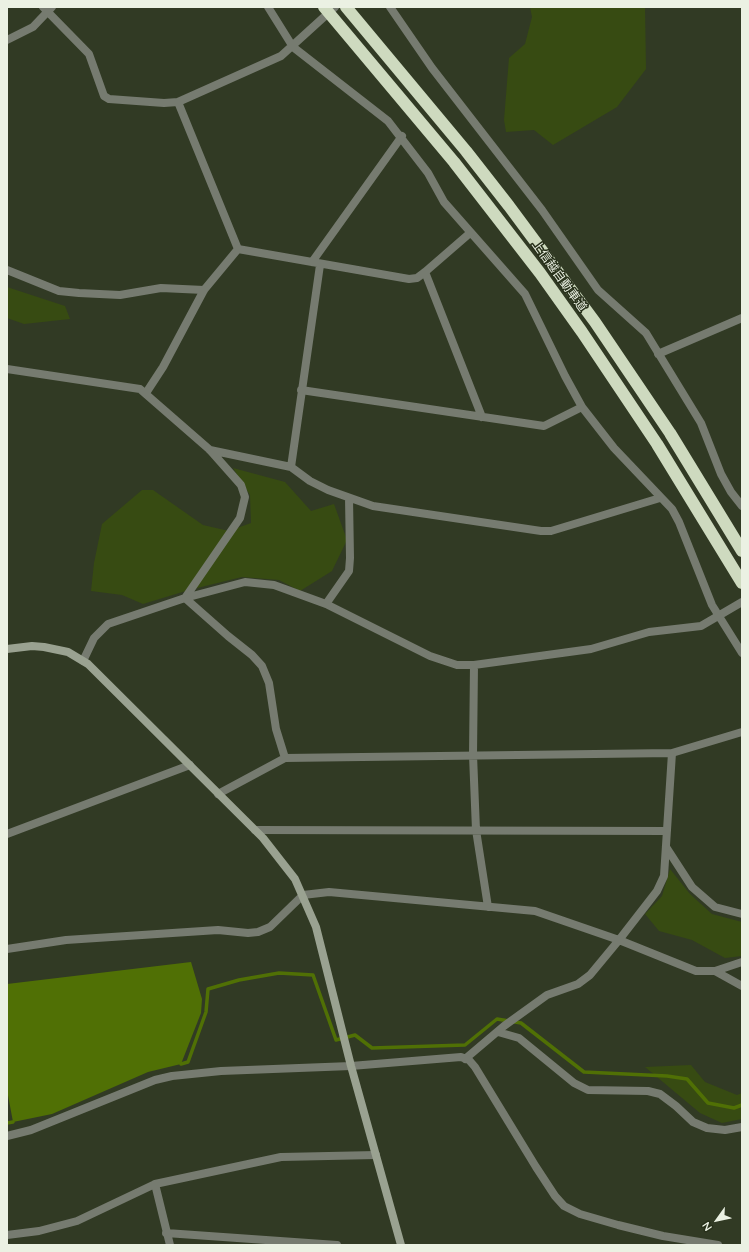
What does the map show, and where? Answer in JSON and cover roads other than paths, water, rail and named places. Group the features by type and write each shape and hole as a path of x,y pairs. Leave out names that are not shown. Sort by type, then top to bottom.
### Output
{"highway":[{"name":"上信越自動車道","path":"324,7 454,162 545,280 657,444 742,583"},
{"name":"上信越自動車道","path":"346,7 476,163 582,304 666,427 742,551"}],"street":[{"path":"268,7 295,45 373,108 402,136 428,173 444,202 470,234 516,281 525,294 565,376 582,407 614,448 672,509 720,615 742,653"},
{"path":"7,40 33,27 48,9 89,54 104,96 109,99 164,103 178,102 281,56 295,45 335,7"},
{"path":"390,7 432,68 542,210 598,290 646,333 702,423 721,474 731,492 742,506"},
{"path":"178,102 238,249"},
{"path":"291,467 316,264 402,136"},
{"path":"238,249 316,264 409,279 417,278 470,234"},
{"path":"146,393 163,367 204,290 238,249"},
{"path":"7,270 59,291 120,295 161,288 204,290"},
{"path":"425,272 482,417"},
{"path":"658,354 742,318"},
{"path":"7,369 140,389 210,450 241,485 245,497 240,518 185,598"},
{"path":"301,390 544,426 582,407"},
{"path":"210,450 291,467 310,481 349,498 373,506 551,531 660,498"},
{"path":"326,604 349,571 349,498"},
{"path":"83,661 94,638 108,624 185,598 245,582 274,585 326,604 430,656 456,665 474,665 591,649 648,632 700,626 742,602"},
{"path":"185,598 252,655 262,666 269,682 276,729 285,758"},
{"path":"7,649 44,646 68,652 83,661 101,675 255,830 284,863 303,895 316,928 401,1245"},
{"path":"474,665 473,756 476,830 488,907"},
{"path":"218,794 285,758 672,753 742,732"},
{"path":"465,1059 521,1013 547,995 578,984 590,975 657,891 664,876 672,753"},
{"path":"7,834 190,765"},
{"path":"255,830 667,831"},
{"path":"666,847 692,886 715,907 742,914"},
{"path":"7,949 66,940 218,930 248,934 270,927 303,895 329,892 535,911 619,940 696,971 715,971 742,962"},
{"path":"715,971 742,986"},
{"path":"501,1029 519,1038 574,1083 588,1090 648,1091 660,1094 676,1106 693,1122 707,1128 725,1130 742,1127"},
{"path":"7,1136 31,1130 155,1080 172,1076 222,1071 352,1066 450,1058 465,1059 475,1067 539,1173 554,1196 564,1206 580,1214 618,1225 663,1236 718,1245"},
{"path":"7,1235 39,1231 77,1221 155,1184 281,1157 376,1155"},
{"path":"155,1184 170,1245"},
{"path":"166,1233 337,1245"}],"waterway":[{"path":"181,1064 188,1062 206,1012 208,989 239,980 279,973 313,975 336,1040 355,1035 372,1048 465,1045 497,1019 521,1023 584,1072 667,1076 687,1079 708,1103 734,1108 742,1105"},
{"path":"7,1123 13,1122"}]}
